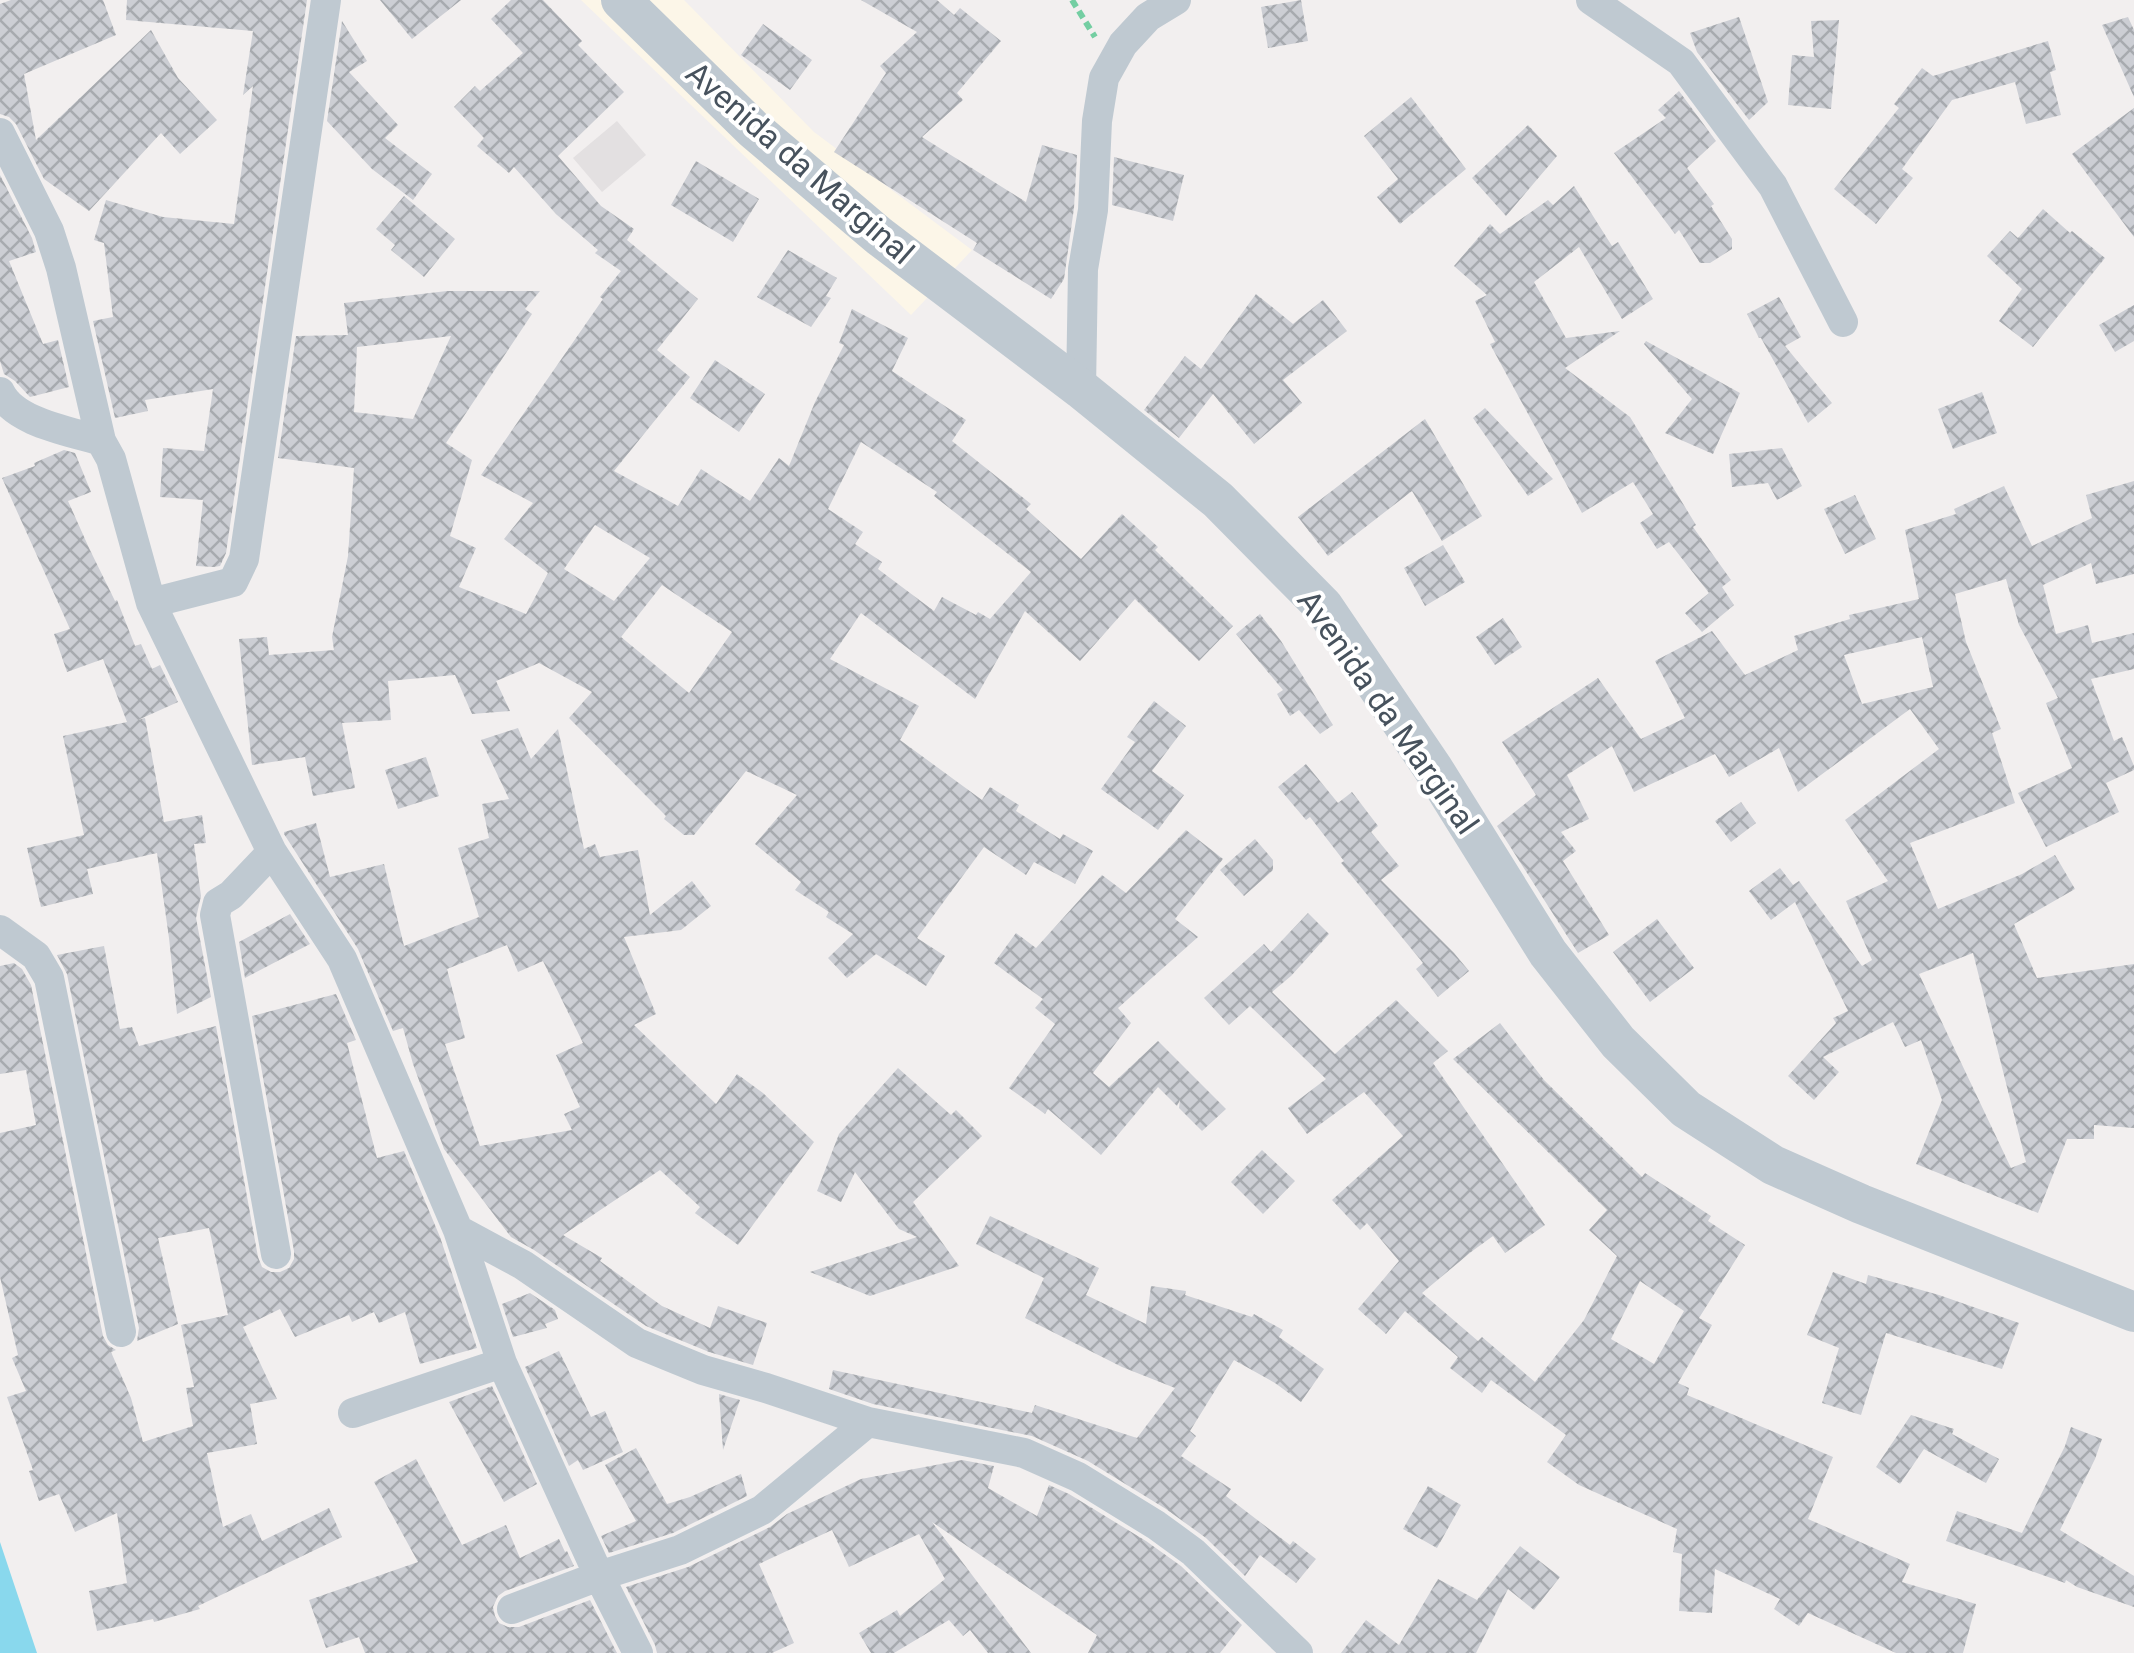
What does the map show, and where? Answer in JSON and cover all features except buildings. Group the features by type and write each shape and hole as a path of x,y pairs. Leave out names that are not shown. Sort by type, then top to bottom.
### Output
{"street":[{"path":"151,603 233,582 244,559 326,0"},
{"name":"Avenida da Marginal","path":"621,0 753,128 879,236 1081,389 1218,500 1323,606 1434,770 1548,953 1618,1042 1686,1108 1773,1165 2134,1312"},
{"path":"1081,389 1083,269 1093,210 1097,121 1104,78 1123,44 1148,18 1176,0"},
{"path":"1591,0 1682,62 1773,186 1843,322"},
{"path":"0,133 49,231 101,441 151,603 272,852 342,959 458,1230 502,1363 638,1653"},
{"path":"0,392 4,401 24,417 101,441"},
{"path":"272,852 231,895 218,902 215,915 276,1254"},
{"path":"0,930 36,956 49,978 121,1332"},
{"path":"458,1230 523,1265 637,1343 703,1370 868,1422 1024,1453 1078,1478 1193,1552 1298,1653"},
{"path":"353,1413 502,1363"},
{"path":"512,1610 680,1550 762,1510 868,1422"}],"shaded area":[{"path":"581,0 684,0 814,132 972,250 911,315"},
{"path":"617,121 646,155 602,192 573,158"}],"water":[{"path":"0,1542 37,1653 0,1653"}]}
